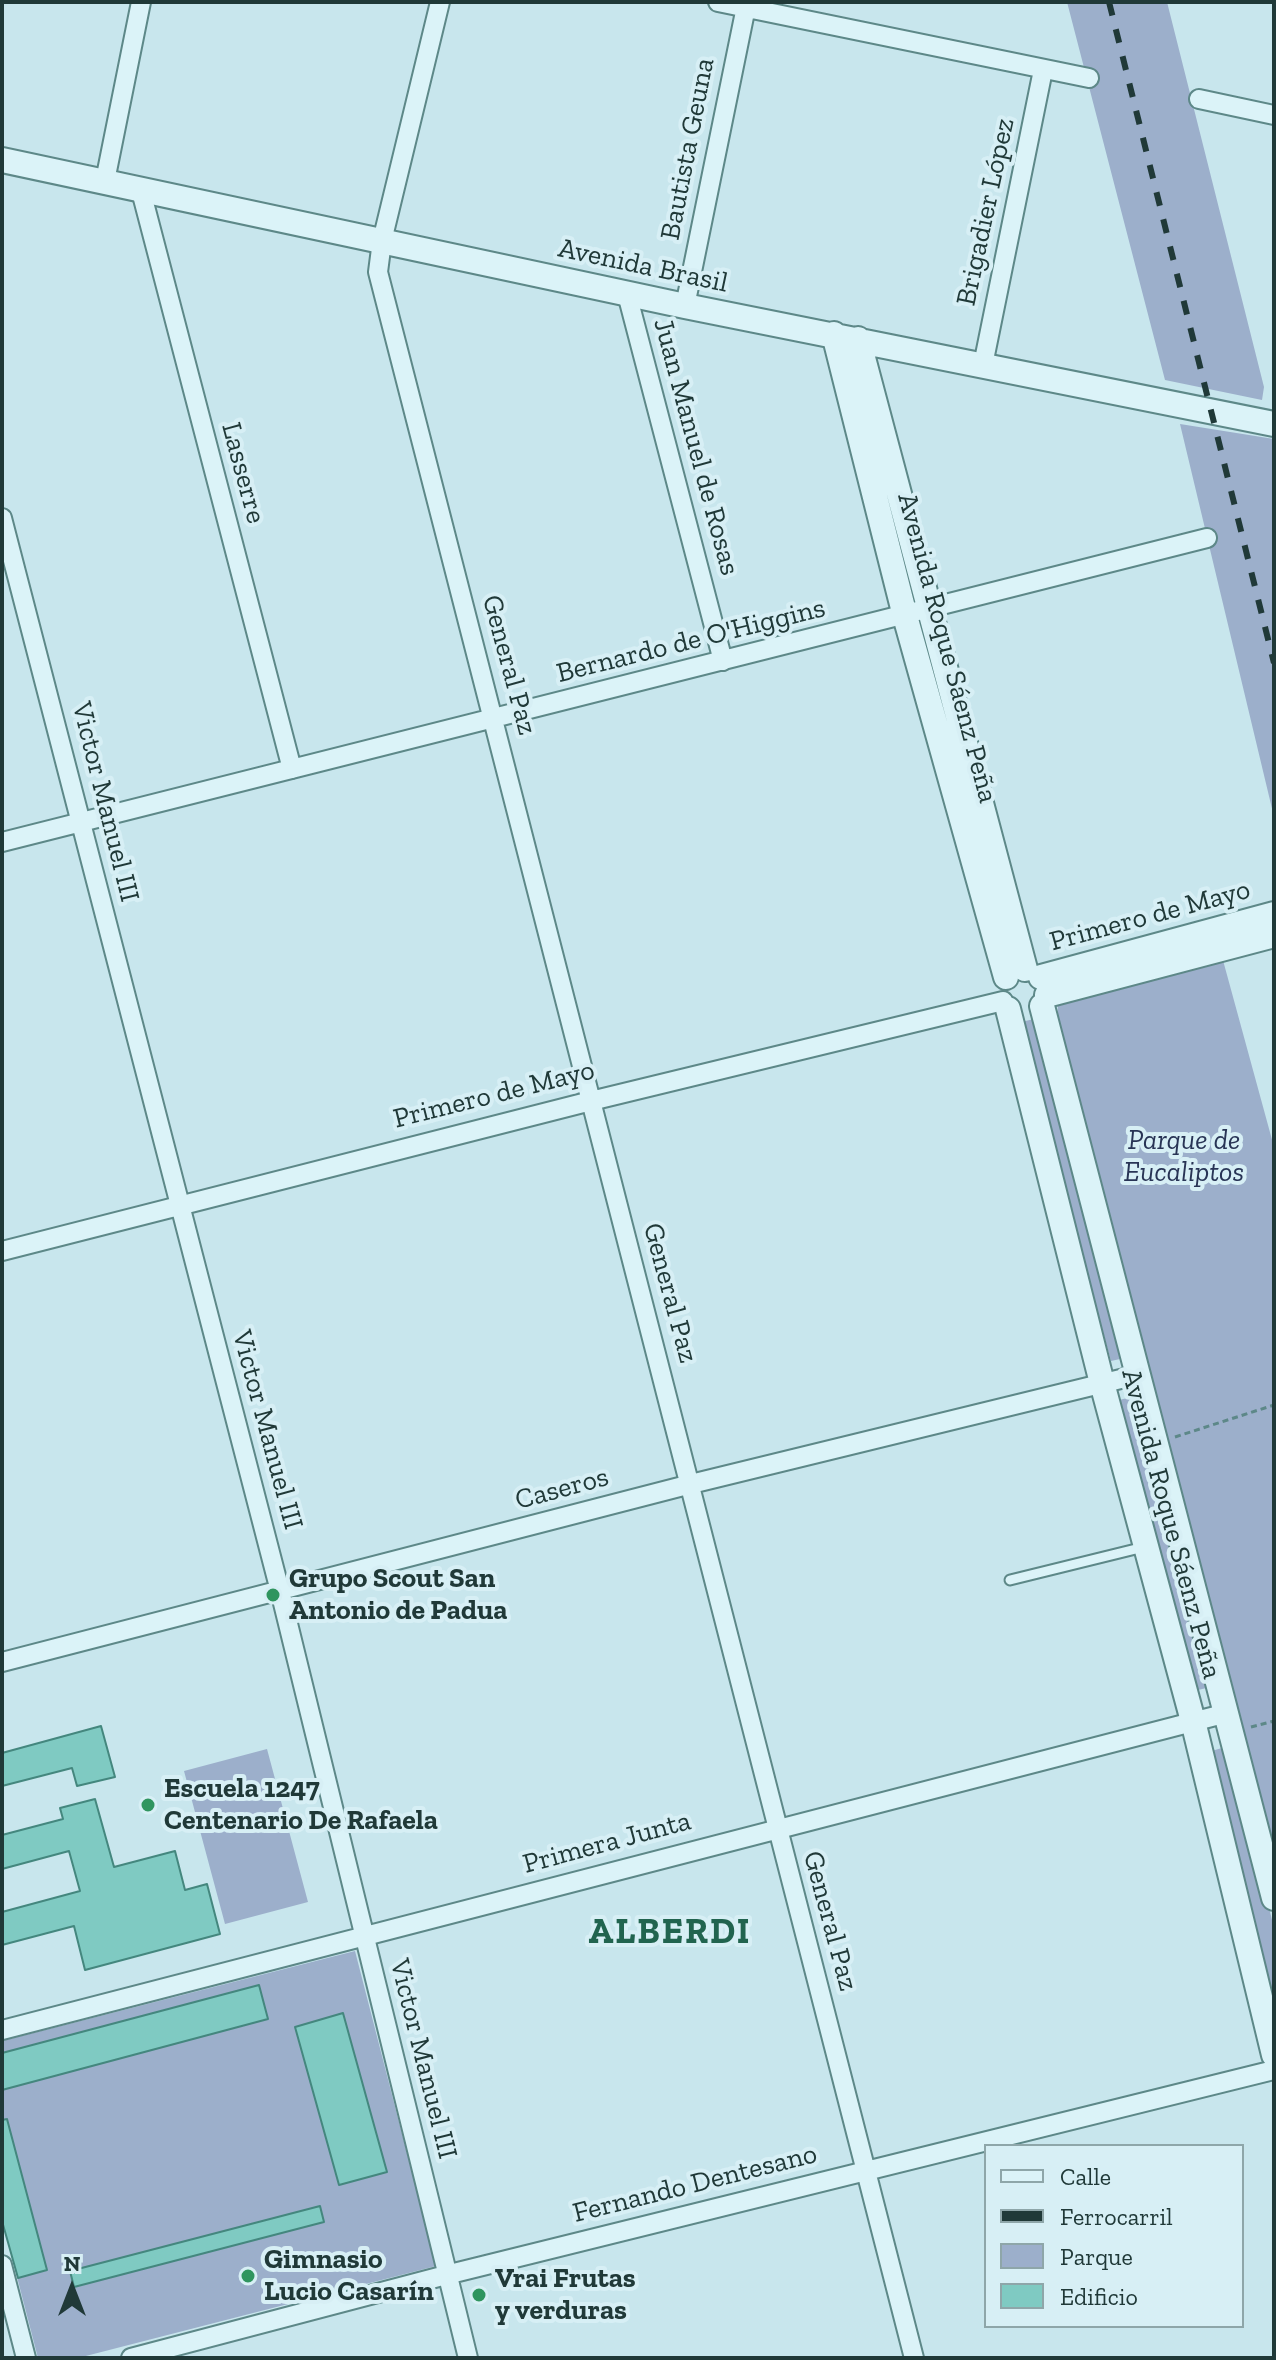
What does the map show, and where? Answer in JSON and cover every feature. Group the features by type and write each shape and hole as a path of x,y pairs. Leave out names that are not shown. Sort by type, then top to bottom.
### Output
{"street":[{"path":"105,181 141,2"},
{"name":"General Paz","path":"440,2 382,241 378,272 914,2358"},
{"path":"718,2 746,5 1089,78"},
{"name":"Bautista Geuna","path":"685,306 746,5"},
{"name":"Brigadier López","path":"983,365 1043,70"},
{"path":"1199,99 1274,115"},
{"name":"Avenida Brasil","path":"2,160 685,306 1273,419"},
{"name":"Lasserre","path":"141,191 292,769"},
{"name":"Juan Manuel de Rosas","path":"627,294 723,661"},
{"name":"Avenida Roque Sáenz Peña","path":"846,337 1004,932 1025,990 1137,1375 1274,1898"},
{"name":"Victor Manuel III","path":"2,518 280,1591 468,2358"},
{"name":"Bernardo de O'Higgins","path":"2,842 1207,538"},
{"name":"Primero de Mayo","path":"2,1251 1223,938 1274,914"},
{"name":"Primero de Mayo","path":"1223,938 1274,935"},
{"name":"Avenida Roque Sáenz Peña","path":"1025,990 1102,1383 1193,1721 1274,2055"},
{"name":"Caseros","path":"2,1662 691,1484 1137,1375"},
{"name":"Primera Junta","path":"2,2030 1227,1713"},
{"name":"Fernando Dentesano","path":"131,2358 446,2275 1274,2070"},
{"path":"2,2265 26,2358"}],"lane":[{"path":"1010,1580 1147,1546"}],"path":[{"path":"1173,1437 1274,1405"}],"green space":[{"path":"1067,2 1167,2 1264,387 1262,400 1165,380"},
{"path":"1180,424 1274,439 1274,817"},
{"name":"Parque de Eucaliptos","path":"1221,953 1274,1147 1274,1848 1057,1024 1058,1004"},
{"path":"1038,1018 1129,1357 1111,1361 1017,1023"},
{"path":"1140,1395 1215,1686 1198,1690 1119,1400"},
{"path":"1229,1746 1274,1928 1274,2006 1208,1752"},
{"path":"267,1749 308,1902 225,1924 184,1771"},
{"path":"355,1951 436,2266 78,2358 38,2358 2,2219 2,2041"}],"building":[{"path":"101,1726 115,1777 77,1786 72,1768 2,1786 2,1753"},
{"path":"95,1799 114,1867 175,1851 185,1890 207,1884 220,1934 85,1970 74,1926 2,1945 2,1912 80,1891 69,1851 2,1869 2,1835 63,1819 60,1808"},
{"path":"259,1985 268,2019 2,2090 2,2053"},
{"path":"343,2013 387,2172 339,2185 295,2027"},
{"path":"7,2119 47,2270 18,2278 2,2221 2,2120"},
{"path":"320,2206 324,2222 74,2287 70,2271"}],"railway":[{"path":"1109,2 1274,663"}],"place":[{"name":"Grupo Scout San Antonio de Padua","path":"273,1595"},
{"name":"Escuela 1247 Centenario De Rafaela","path":"148,1805"},
{"name":"Gimnasio Lucio Casarín","path":"248,2276"},
{"name":"Vrai Frutas y verduras","path":"479,2295"}],"district":[{"name":"ALBERDI","path":"670,1933"}]}
